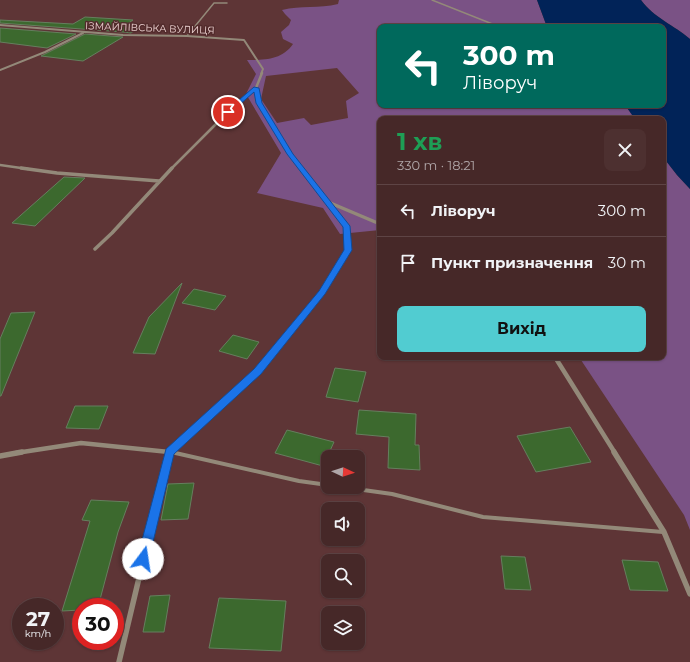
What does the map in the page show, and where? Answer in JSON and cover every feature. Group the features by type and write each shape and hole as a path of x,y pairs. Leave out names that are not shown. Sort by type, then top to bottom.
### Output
{"street":[{"name":"ІЗМАЙЛІВСЬКА ВУЛИЦЯ","path":"0,26 244,40 263,69 256,88"},
{"path":"0,70 45,52 84,32"},
{"path":"95,249 112,233 159,181 228,112 256,88 259,103 290,154 346,226 348,250 322,292 258,372 169,452 119,662"},
{"path":"0,165 57,173 159,181"},
{"path":"327,202 377,223"},
{"path":"557,360 664,532 690,594"},
{"path":"0,456 81,442 169,452"}],"lane":[{"path":"432,0 492,24"},
{"path":"187,36 214,3 226,3"},
{"path":"169,452 299,481 321,484"},
{"path":"365,490 392,494 483,517 664,532"}],"shaded area":[{"path":"339,0 537,0 546,24 377,24 377,108 627,108 633,116 377,116 377,230 340,234 323,208 257,193 281,153 246,94 256,74 247,60 273,58 284,53 293,44 283,39 281,32 289,25 291,20 282,10 338,4","holes":["337,68 359,93 346,101 348,118 311,125 304,118 277,123 261,99 266,76"]},
{"path":"641,0 690,0 690,39 658,17"},
{"path":"666,161 690,189 690,530 684,515 581,360 666,360"}],"water":[{"path":"537,0 641,0 658,17 690,39 690,189 666,161 666,116 633,116 627,108 666,108 666,24 546,24"}],"building":[{"path":"85,17 133,20 124,26 140,27 131,33 0,23 0,20 73,24"},
{"path":"0,28 76,34 47,48 0,42"},
{"path":"85,34 123,37 83,61 41,56"},
{"path":"64,177 85,178 35,226 12,223"},
{"path":"182,283 155,354 133,353 149,317"},
{"path":"194,289 226,296 215,310 182,303"},
{"path":"35,312 0,396 0,339 11,313"},
{"path":"233,335 259,342 247,359 219,351"},
{"path":"335,368 366,372 358,402 326,397"},
{"path":"75,406 108,406 99,429 66,428"},
{"path":"359,410 416,414 415,445 419,445 420,470 388,468 389,437 356,434"},
{"path":"570,427 591,462 536,472 517,436"},
{"path":"287,430 334,442 330,450 321,450 321,465 275,453"},
{"path":"194,483 188,519 161,520 168,484"},
{"path":"91,500 129,502 118,532 100,598 72,598 72,610 64,611 64,605 90,521 82,520"},
{"path":"501,556 525,557 531,590 505,589"},
{"path":"622,560 658,562 668,591 630,590"},
{"path":"170,595 164,632 143,632 150,596"},
{"path":"219,598 286,601 281,651 209,648"}],"route":[{"path":"143,559 169,452 258,372 322,292 348,250 346,226 290,154 259,103 256,88 228,112"}]}
